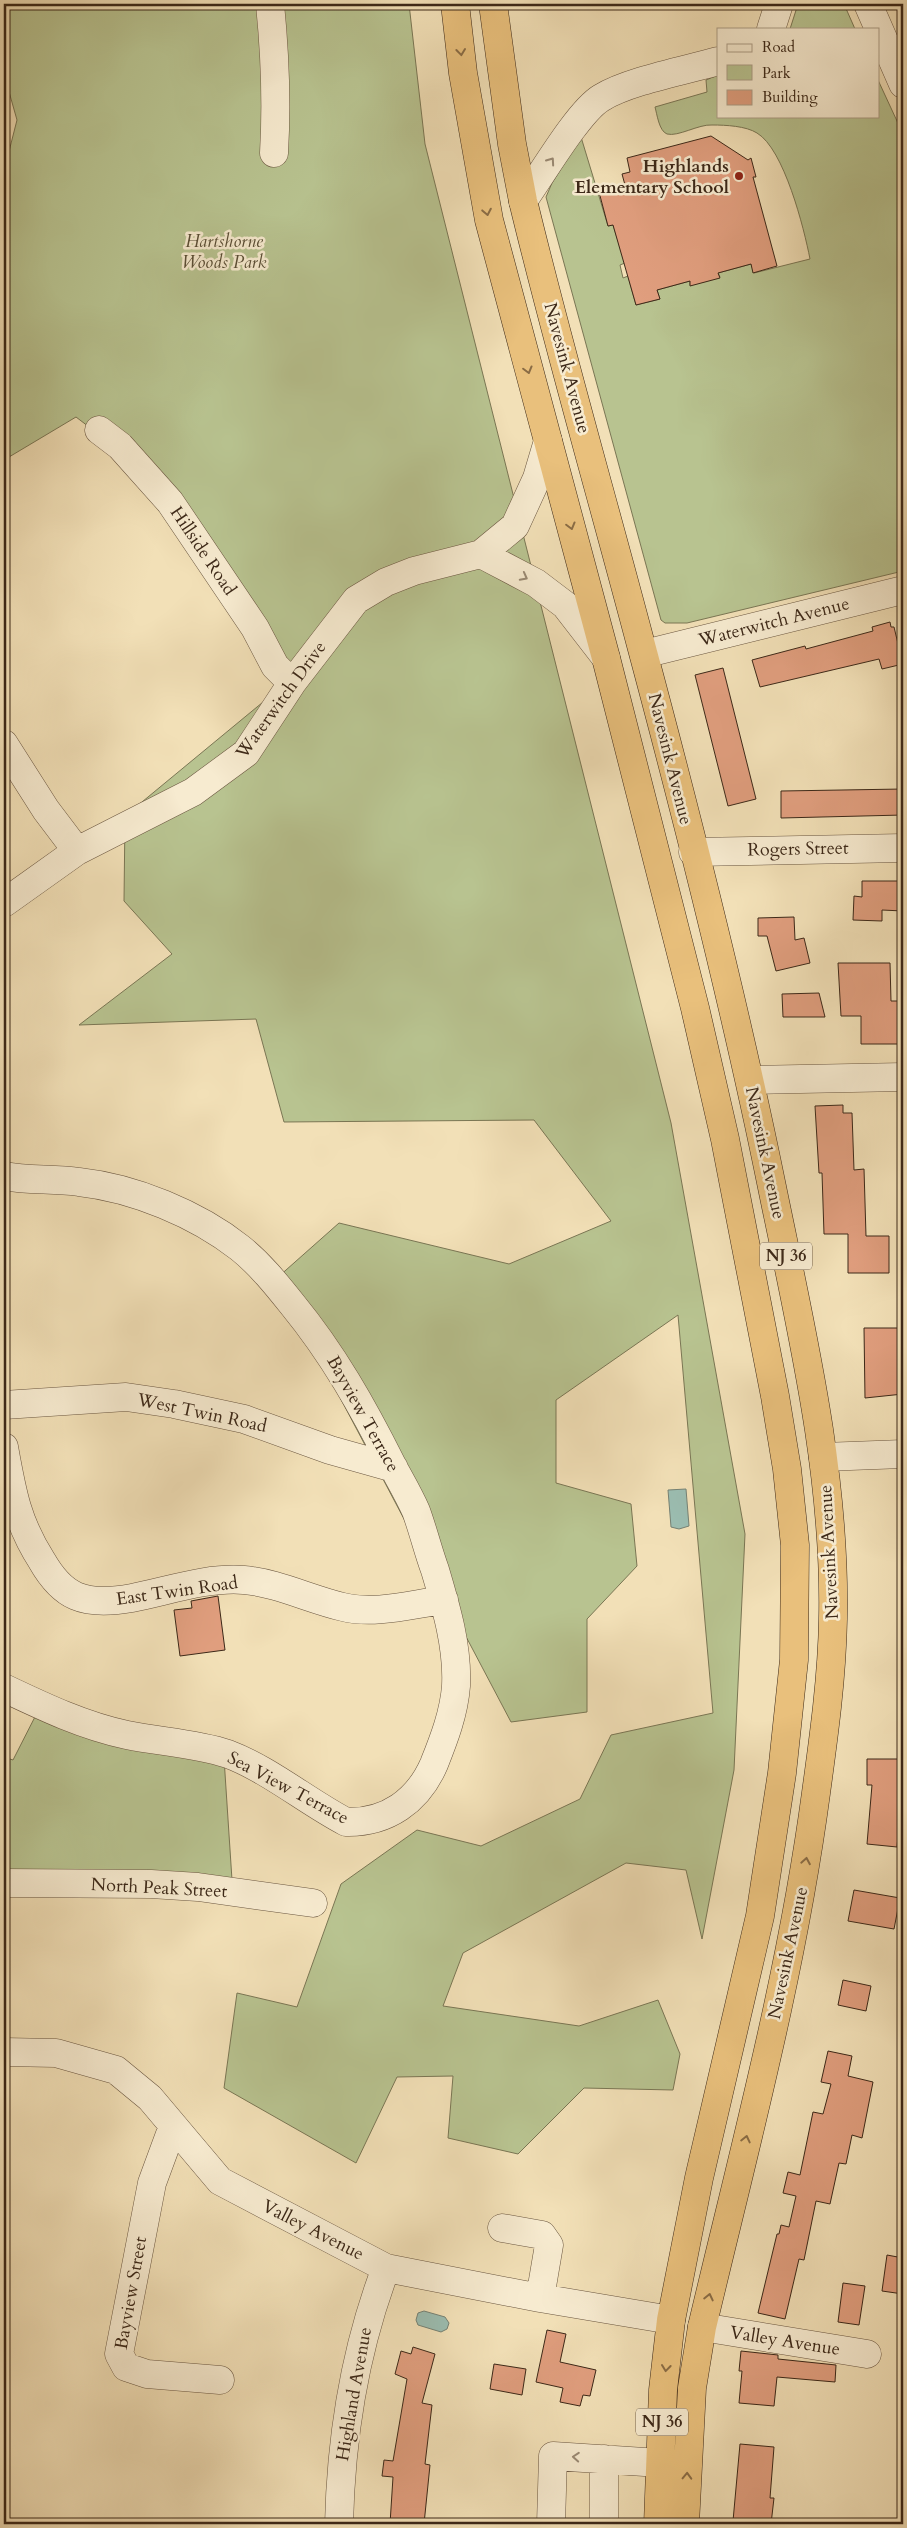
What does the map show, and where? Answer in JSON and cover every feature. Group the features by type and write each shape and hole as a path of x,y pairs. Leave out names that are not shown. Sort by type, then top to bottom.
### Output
{"highway":[{"name":"Navesink Avenue","path":"455,4 468,101 489,220 606,658 690,990 725,1139 775,1396 787,1469 795,1546 794,1660 772,1846 760,1916 688,2230 672,2320 663,2390 658,2524"},
{"name":"Navesink Avenue","path":"493,4 512,144 523,201 644,654 750,1080 807,1360 823,1457 832,1548 833,1622 825,1727 813,1820 791,1947 702,2327 692,2388 685,2524"}],"street":[{"path":"270,4 276,58 277,108 274,152"},
{"path":"771,28 779,4"},
{"path":"868,4 897,51 903,84"},
{"path":"523,201 588,110 601,98 622,88 717,61"},
{"name":"Hillside Road","path":"99,430 120,446 170,502 255,628 274,666 292,683"},
{"path":"548,441 537,478 515,526 481,554 536,583 565,604 606,658"},
{"name":"Waterwitch Drive","path":"4,903 77,851 193,792 246,753 292,683 356,600 369,591 414,571 481,554"},
{"name":"Waterwitch Avenue","path":"644,654 903,590"},
{"path":"4,744 46,810 77,851"},
{"name":"Rogers Street","path":"693,852 903,848"},
{"path":"750,1080 903,1077"},
{"name":"Bayview Terrace","path":"4,1176 81,1182 131,1194 187,1215 209,1226 239,1248 273,1281 312,1328 364,1409 415,1510 444,1600 455,1656 456,1687 444,1738 431,1771 421,1787"},
{"name":"West Twin Road","path":"4,1405 126,1397 174,1404 244,1419 330,1450 394,1468"},
{"name":"East Twin Road","path":"4,1447 14,1502 29,1541 61,1587 76,1596 106,1601 129,1599 199,1583 243,1580 275,1586 343,1608 367,1610 444,1600"},
{"path":"823,1457 903,1454"},
{"name":"Sea View Terrace","path":"4,1688 50,1711 86,1724 127,1735 196,1746 228,1754 289,1786 346,1822 383,1818 402,1808 421,1787"},
{"name":"North Peak Street","path":"4,1883 151,1884 198,1887 313,1903"},
{"name":"Valley Avenue","path":"4,2052 56,2053 116,2070 150,2098 220,2181 230,2188 386,2268 540,2298 672,2320"},
{"name":"Bayview Street","path":"173,2126 162,2151 152,2183 119,2354 126,2367 146,2374 220,2380"},
{"path":"502,2228 542,2235 547,2240 549,2245 540,2298"},
{"name":"Highland Avenue","path":"339,2524 340,2481 358,2357 369,2313 386,2268"},
{"name":"Valley Avenue","path":"702,2327 868,2354"},
{"path":"551,2524 554,2456 660,2463"},
{"path":"604,2459 604,2524"}],"green space":[{"name":"Hartshorne Woods Park","path":"4,4 409,4 425,144 671,1123 745,1534 734,1770 702,1939 686,1870 626,1863 463,1953 443,2006 579,2026 658,2000 680,2054 673,2090 584,2088 518,2154 448,2138 453,2076 397,2077 356,2163 224,2088 237,1993 297,2007 341,1884 417,1830 481,1846 580,1799 611,1735 713,1713 678,1315 556,1400 556,1483 631,1504 637,1566 587,1619 587,1712 511,1722 277,1278 339,1223 509,1264 611,1221 534,1120 284,1122 256,1019 79,1025 172,954 124,901 125,816 280,688 169,488 76,417 4,460 4,171 17,120 4,74"},
{"path":"798,4 844,4 855,28 790,28"},
{"path":"717,75 717,118 880,118 880,84 903,134 903,571 687,623 665,623 661,620 546,197 552,183 581,137 608,226 613,225 625,263 620,265 623,278 628,276 636,305 660,299 657,290 690,281 690,285 720,277 718,273 751,264 754,273 810,259 798,210 784,172 767,142 757,133 742,127 712,125 672,134 667,134 662,130 655,107 707,92 706,80"},
{"path":"40,1707 224,1758 232,1880 4,1878 4,1757 13,1760"}],"water":[{"path":"686,1489 689,1526 679,1529 671,1527 668,1490"},
{"path":"424,2311 445,2317 449,2323 447,2329 441,2332 418,2325 416,2320 418,2313"}],"building":[{"path":"711,136 748,160 751,158 756,177 753,177 777,266 753,273 751,264 718,273 720,278 690,286 690,281 657,290 660,299 636,305 613,225 608,226 599,192 625,185 622,174 630,172 627,158"},
{"path":"890,622 891,627 894,627 899,648 901,648 903,664 882,669 879,659 760,687 752,660 805,646 806,649 873,631 872,627"},
{"path":"723,668 756,799 728,806 695,675"},
{"path":"903,789 903,815 781,818 781,791"},
{"path":"862,881 903,881 903,911 882,910 882,921 853,920 854,896 862,897"},
{"path":"794,917 795,940 804,938 810,963 776,971 767,936 758,936 758,918"},
{"path":"838,963 890,963 891,1001 903,1001 903,1044 861,1044 861,1016 841,1016"},
{"path":"819,993 825,1017 783,1017 782,994"},
{"path":"843,1105 843,1113 852,1113 854,1170 864,1169 866,1236 889,1236 889,1273 848,1273 848,1234 824,1234 822,1173 819,1173 815,1106"},
{"path":"864,1328 903,1328 903,1394 865,1398"},
{"path":"218,1596 225,1650 180,1656 174,1610 192,1608 191,1601"},
{"path":"867,1759 903,1759 899,1815 903,1815 903,1837 898,1836 897,1847 867,1844 872,1785 867,1785"},
{"path":"854,1890 900,1898 894,1929 848,1921"},
{"path":"843,1980 871,1986 866,2011 838,2005"},
{"path":"828,2051 852,2056 848,2076 873,2082 862,2138 852,2135 846,2164 839,2163 830,2204 816,2201 804,2260 799,2259 785,2319 758,2313 777,2234 779,2234 781,2225 789,2227 796,2196 783,2193 788,2172 800,2175 813,2112 823,2114 831,2084 821,2082"},
{"path":"887,2255 903,2258 903,2294 882,2291"},
{"path":"843,2283 865,2286 859,2325 838,2322"},
{"path":"547,2330 566,2334 560,2362 596,2370 590,2396 583,2395 580,2406 560,2402 563,2388 536,2382"},
{"path":"413,2347 435,2354 422,2403 432,2405 425,2464 430,2465 424,2524 390,2524 393,2477 382,2476 384,2460 393,2461 407,2379 395,2374 401,2351 411,2354"},
{"path":"741,2351 778,2355 778,2359 836,2365 835,2382 777,2377 774,2406 739,2403 742,2371 739,2371"},
{"path":"494,2364 526,2369 522,2395 490,2389"},
{"path":"740,2444 774,2447 770,2498 774,2498 771,2524 733,2521"}],"place":[{"name":"Highlands Elementary School","path":"739,176"}]}
